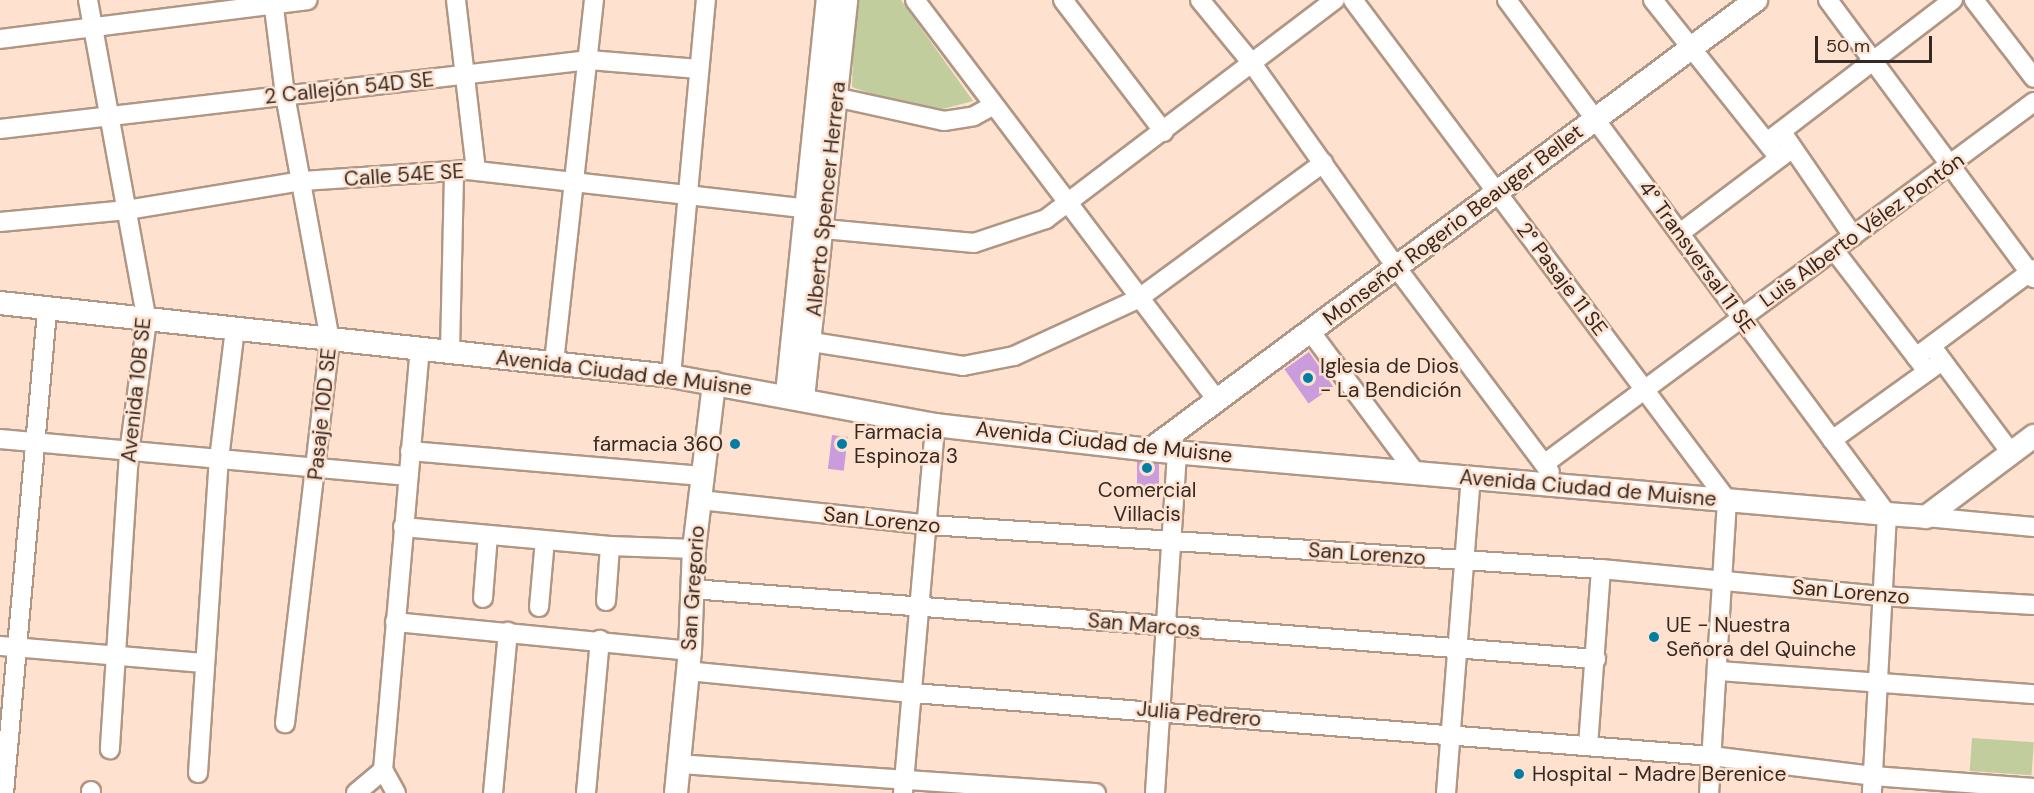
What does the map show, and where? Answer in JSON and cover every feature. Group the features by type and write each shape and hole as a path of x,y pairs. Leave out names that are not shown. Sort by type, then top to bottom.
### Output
{"street":[{"name":"Avenida 10B SE","path":"88,0 107,114 147,320 129,453 113,655 110,749"},
{"path":"0,39 274,2 308,0"},
{"path":"456,0 468,75 476,170"},
{"path":"554,362 594,0"},
{"path":"671,376 706,0"},
{"name":"Alberto Spencer Herrera","path":"795,396 828,0"},
{"name":"Alberto Spencer Herrera","path":"795,396 812,342 846,0"},
{"path":"915,0 1137,299 1217,400"},
{"path":"1064,0 1164,132"},
{"path":"1200,0 1251,62 1396,267 1560,485"},
{"path":"824,229 974,243 1046,219 1068,206 1251,62 1335,0"},
{"name":"2° Pasaje 11 SE","path":"1353,0 1728,500"},
{"path":"1653,0 1689,49 1774,137 1853,236"},
{"name":"Monseñor Rogerio Beauger Bellet","path":"1150,450 1755,0"},
{"path":"1828,0 2032,273 1832,440"},
{"path":"1774,137 1953,0"},
{"name":"Pasaje 10D SE","path":"274,2 285,95 303,181 330,340 285,723"},
{"path":"1980,2 2034,78"},
{"name":"4° Transversal 11 SE","path":"1516,3 1595,119 1887,514"},
{"name":"2 Callejón 54D SE","path":"0,129 107,114 589,60 699,69"},
{"path":"844,99 944,121 974,116 992,106"},
{"name":"Luis Alberto Vélez Pontón","path":"1544,464 2034,102"},
{"path":"1680,233 1786,153"},
{"path":"812,342 963,366 989,363 1014,356 1137,299 1323,163"},
{"name":"Calle 54E SE","path":"0,222 127,210 303,181 476,170 809,209"},
{"path":"450,351 454,171"},
{"path":"1834,250 2011,453"},
{"name":"Avenida Ciudad de Muisne","path":"0,303 671,376 795,396 935,424 1150,450 2034,527"},
{"path":"4,793 8,646 33,443 46,308"},
{"path":"198,773 203,663 219,459 235,330"},
{"path":"1310,331 1415,472"},
{"path":"396,793 383,770 394,622 420,348"},
{"name":"San Gregorio","path":"676,793 688,661 694,549 714,383"},
{"path":"904,787 913,693 917,606 929,525 935,424"},
{"path":"1926,517 2034,436"},
{"path":"0,439 129,453 317,466 408,476"},
{"path":"410,451 702,476"},
{"path":"1155,793 1177,451"},
{"path":"1446,793 1471,477"},
{"name":"San Lorenzo","path":"700,500 929,525 1601,569 1881,596 2034,605"},
{"path":"1709,793 1728,500"},
{"path":"1873,785 1887,514"},
{"path":"403,527 610,546 694,549"},
{"path":"483,598 488,535"},
{"path":"539,607 545,540"},
{"path":"606,601 610,546"},
{"path":"1588,746 1601,569"},
{"name":"San Marcos","path":"692,589 1596,659"},
{"name":"Julia Pedrero","path":"394,622 600,640 688,661 913,693 1160,710 1711,756 1873,785 2034,788"},
{"path":"493,793 508,632"},
{"path":"586,793 600,640"},
{"path":"8,646 203,663"},
{"path":"1718,671 1878,680 2034,694"},
{"path":"679,764 904,787 1096,793"},
{"path":"356,793 383,770"}],"green space":[{"path":"855,0 901,0 973,101 939,110 914,109 852,87"},
{"path":"1972,738 2034,742 2032,775 1970,771"}],"building":[{"name":"Iglesia de Dios - La Bendición","path":"1309,352 1333,386 1309,404 1284,369"},
{"path":"832,435 848,437 844,471 828,469"},
{"path":"1137,461 1159,461 1159,497 1137,497"}],"place":[{"name":"Iglesia de Dios - La Bendición","path":"1308,378"},
{"name":"farmacia 360","path":"735,444"},
{"name":"Farmacia Espinoza 3","path":"842,444"},
{"name":"Comercial Villacis","path":"1147,468"},
{"name":"UE - Nuestra Señora del Quinche","path":"1654,637"},
{"name":"Hospital - Madre Berenice","path":"1519,774"}]}
